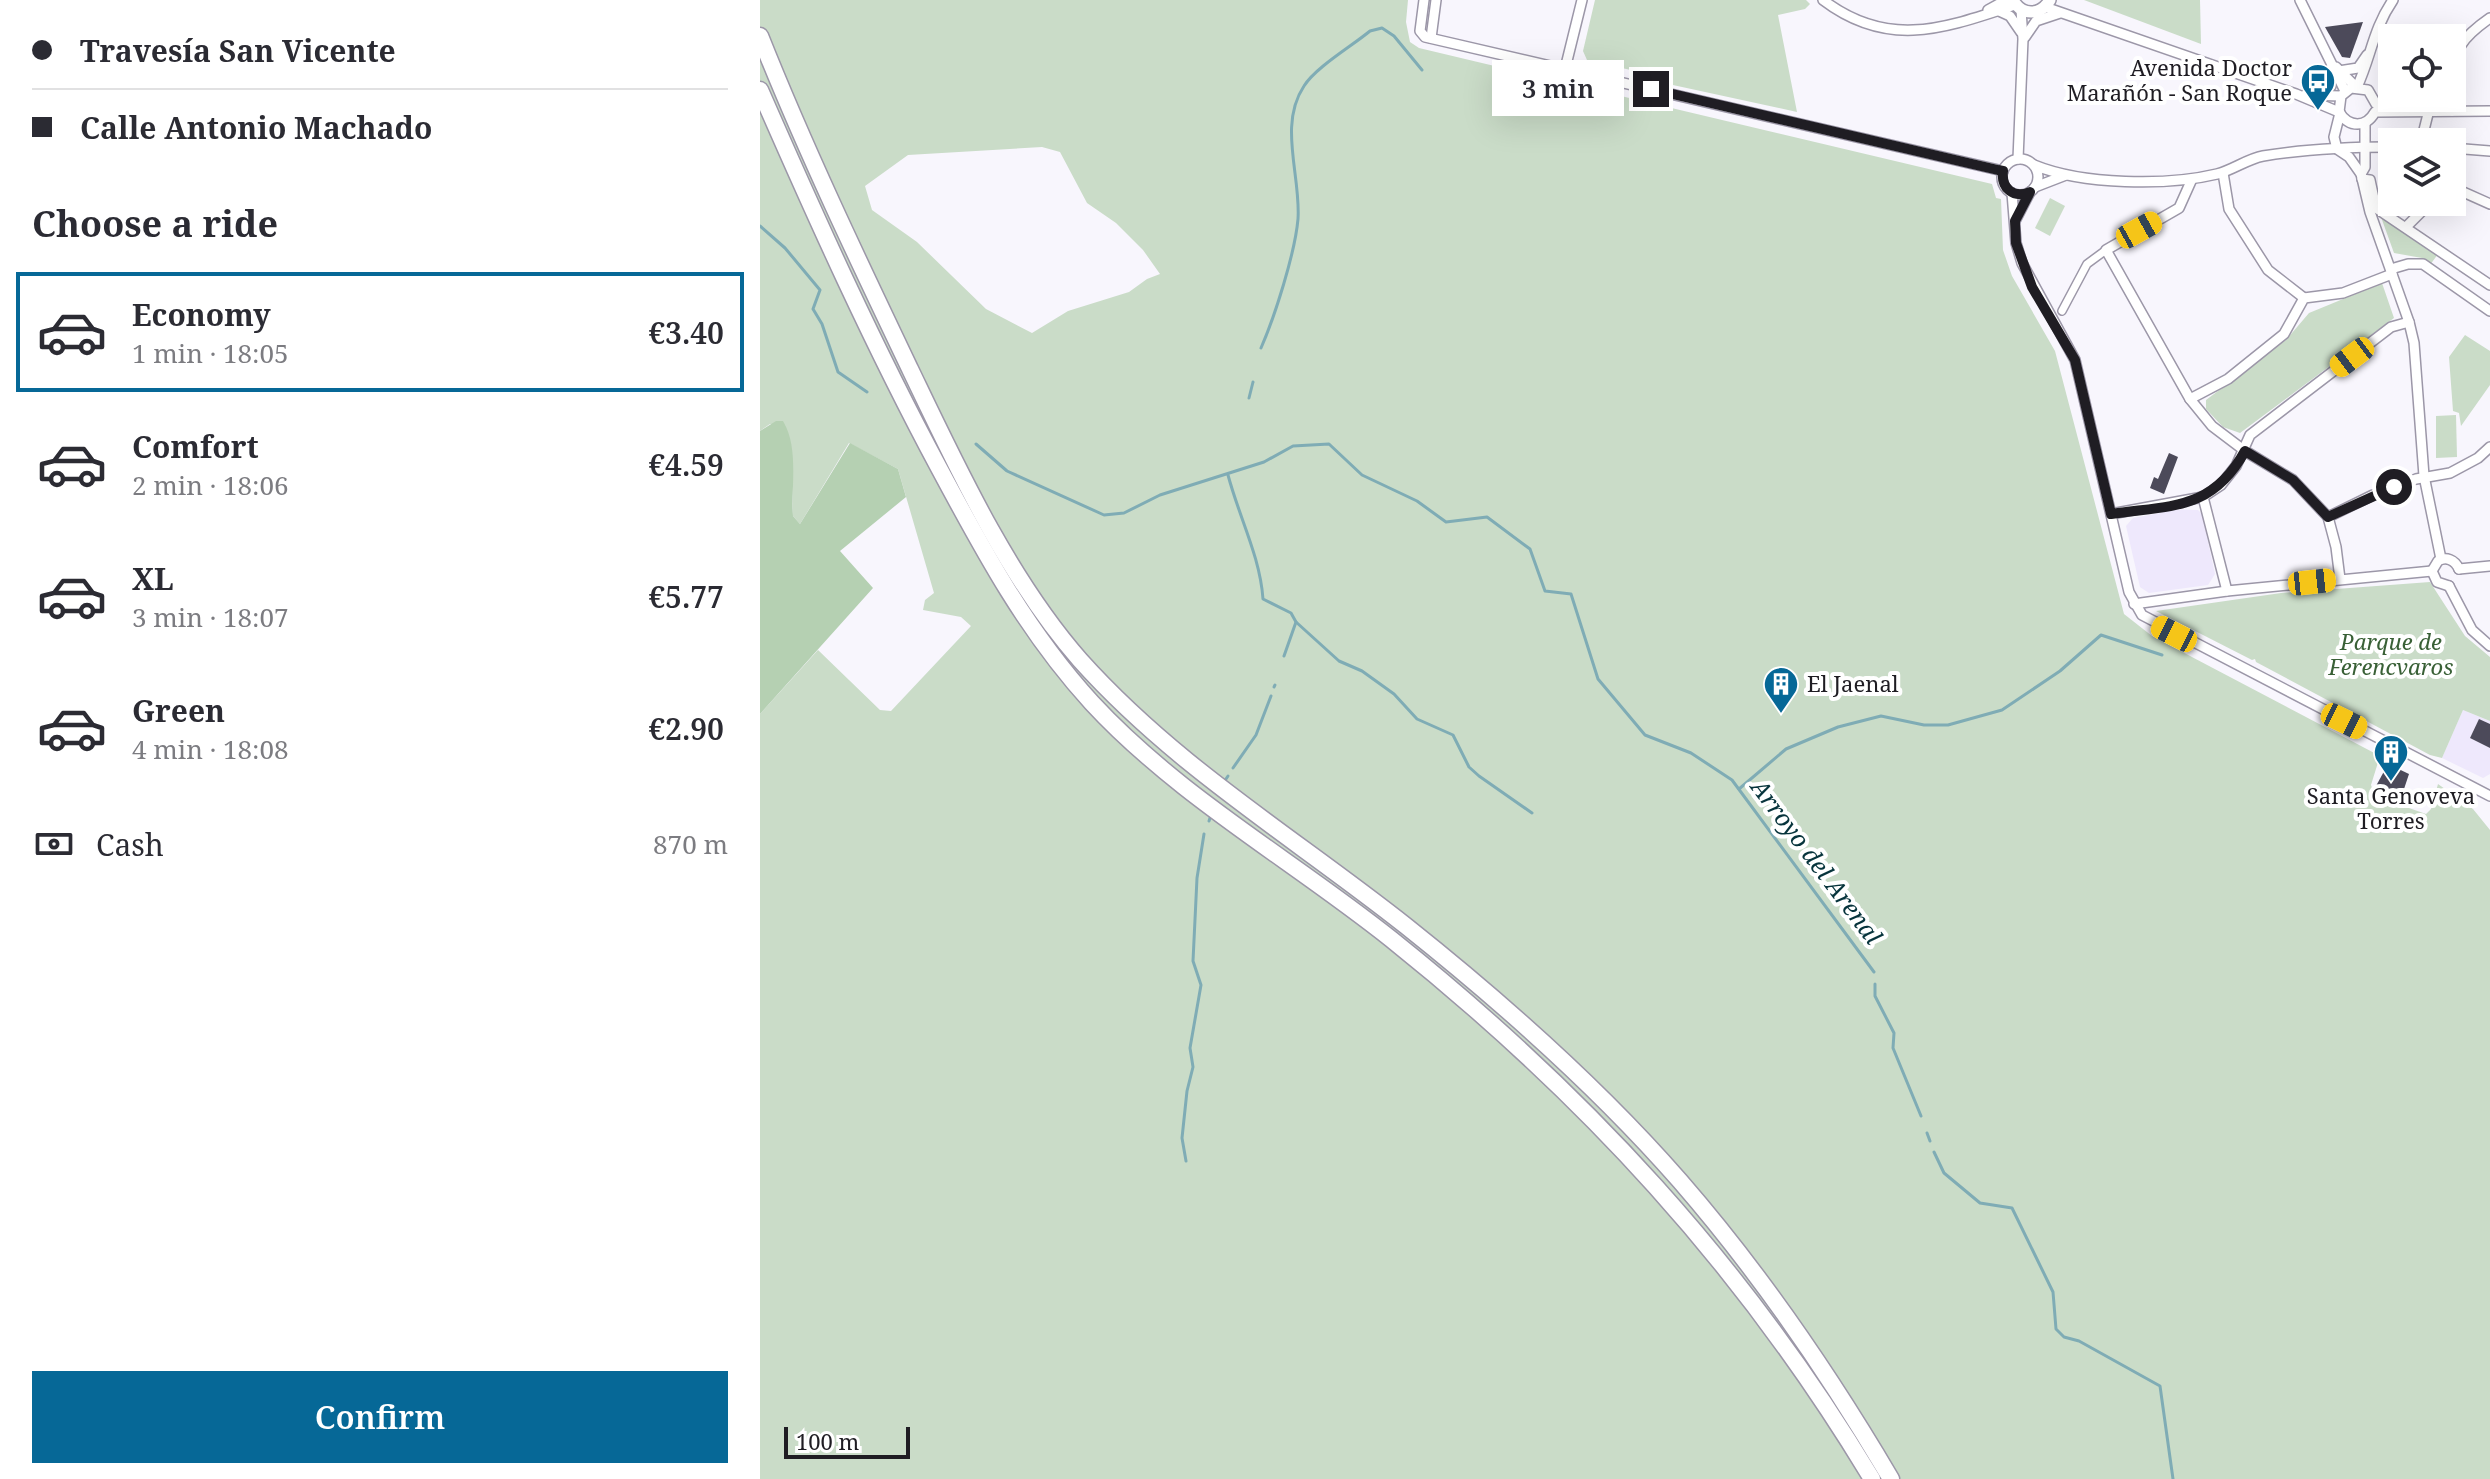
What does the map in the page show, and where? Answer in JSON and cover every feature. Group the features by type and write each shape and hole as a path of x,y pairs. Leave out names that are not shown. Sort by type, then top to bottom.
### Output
{"highway":[{"path":"760,36 807,147 941,433 1016,571 1077,656 1150,731 1239,805 1403,924 1508,1010 1596,1091 1679,1179 1741,1256 1848,1407 1891,1479"},
{"path":"760,90 854,300 933,456 999,580 1062,668 1095,706 1138,747 1228,820 1388,937 1493,1023 1583,1107 1663,1192 1727,1270 1835,1419 1872,1479"}],"street":[{"path":"1424,0 1421,34 1431,38 2003,171"},
{"path":"1431,38 1436,0"},
{"path":"1565,69 1582,0"},
{"path":"1823,0 1857,21 1884,28 1943,29 2010,5 2049,2 2063,12 2296,94 2340,113 2353,124 2365,123"},
{"path":"2134,604 2227,591 2432,571 2441,559 2424,476 2414,343 2409,322 2370,212 2362,176 2349,157 2337,149 2334,137 2343,94 2300,0"},
{"path":"2339,71 2358,68 2393,0"},
{"path":"2010,5 2023,39 2018,159"},
{"path":"2010,5 2010,16 2023,39"},
{"path":"2023,39 2032,24 2042,17 2063,12"},
{"path":"2466,36 2490,18"},
{"path":"1421,29 1428,31 1432,27"},
{"path":"2296,94 2343,94 2357,87 2366,70 2367,55"},
{"path":"2329,61 2357,87 2372,94 2376,108 2365,123 2365,167 2362,176"},
{"path":"2323,96 2333,76 2329,61"},
{"path":"2466,111 2490,111"},
{"path":"2378,147 2259,157 2223,173 2192,179 2142,182 2069,174 2018,159 2009,163 2003,171 2004,185 2012,193 2022,263 2075,360 2134,604 2142,615 2489,793"},
{"path":"2466,149 2490,151"},
{"path":"2015,221 2039,177 2034,165"},
{"path":"2223,173 2229,209 2268,270 2304,298 2343,293 2408,264 2423,264 2490,311"},
{"path":"2012,193 2033,190 2069,174"},
{"path":"2362,176 2370,180 2376,208 2490,285"},
{"path":"2062,311 2087,264 2179,208 2192,179"},
{"path":"2466,193 2490,204"},
{"path":"2406,227 2417,216"},
{"path":"2106,250 2190,399 2212,426 2245,451 2293,480 2328,517 2340,579"},
{"path":"2190,399 2228,379 2284,334 2304,298"},
{"path":"2111,514 2203,497 2221,485 2245,451 2250,435 2391,327 2409,322"},
{"path":"2328,517 2373,495 2424,476 2450,473 2478,458 2490,447"},
{"path":"2203,497 2227,591"},
{"path":"2441,559 2454,561 2459,569 2456,581 2449,586"},
{"path":"2459,569 2490,566"},
{"path":"2432,571 2437,582 2449,586 2472,630 2490,646"}],"shaded area":[{"path":"2164,509 2198,510 2202,514 2215,574 2208,585 2149,593 2140,587 2126,526 2133,518 2160,513"},
{"path":"2463,710 2490,721 2490,724 2479,719 2470,738 2490,748 2490,774 2483,778 2442,758"}],"green space":[{"path":"760,0 1408,0 1406,22 1410,42 1419,48 1992,184 1996,198 2001,199 2003,250 2012,276 2055,351 2124,614 2152,636 2380,756 2371,785 2375,796 2426,814 2431,809 2438,784 2473,809 2490,830 2490,1479 760,1479 760,714 818,650 880,710 891,711 971,626 961,617 923,610 925,600 934,593 898,469 849,443 800,524 793,516 793,471 785,425 770,424 760,431","holes":["1042,147 1060,152 1087,203 1116,223 1143,250 1160,274 1129,292 1068,311 1032,333 986,309 917,242 872,210 865,186 908,155"]},
{"path":"1595,0 1806,0 1810,4 1805,9 1778,15 1797,112 1659,82 1635,71 1587,60 1583,51"},
{"path":"2084,0 2200,0 2201,44"},
{"path":"2050,198 2065,206 2050,236 2035,228"},
{"path":"2381,217 2438,254 2430,265 2422,258 2394,253"},
{"path":"2382,283 2394,318 2240,433 2223,427 2206,409 2206,400 2286,340 2309,313"},
{"path":"2465,335 2490,351 2490,385 2461,426 2459,413 2453,411 2449,357"},
{"path":"2456,415 2457,457 2436,458 2436,416"},
{"path":"776,421 783,421 791,443 793,516 800,524 850,443 898,469 906,497 840,551 873,588 760,714 760,431"},
{"name":"Parque de Ferencvaros","path":"2430,582 2465,636 2490,657 2490,721 2463,710 2442,758 2430,755 2255,659 2156,611 2281,593"}],"building":[{"path":"2363,22 2350,58 2342,57 2325,27"},
{"path":"2169,453 2178,457 2164,494 2150,488 2154,477 2158,479"},
{"path":"2479,719 2490,724 2490,748 2470,738"},
{"name":"Santa Genoveva Torres","path":"2388,764 2409,774 2401,798 2376,786"}],"waterway":[{"path":"1261,348 1284,284 1296,233 1298,203 1291,134 1296,101 1304,86 1335,57 1370,31 1382,28 1394,36 1422,70"},
{"name":"Arroyo del Arenal","path":"760,226 785,248 820,290 813,309 822,324 838,372 867,392"},
{"path":"1249,398 1253,382"},
{"name":"Arroyo del Arenal","path":"976,444 1007,471 1104,515 1124,513 1160,495 1264,462 1293,446 1329,444 1362,475 1417,501 1446,522 1487,517 1530,549 1545,591 1571,594 1598,679 1645,735 1691,753 1732,780 1874,972"},
{"path":"1228,475 1254,552 1263,599 1291,613 1296,622 1284,656"},
{"path":"1296,622 1339,661 1362,671 1394,694 1417,719 1453,735 1469,767 1532,813"},
{"path":"1739,789 1786,749 1838,727 1881,716 1924,725 1948,725 2002,710 2060,671 2101,635 2162,655"},
{"path":"1233,768 1256,735 1271,696"},
{"path":"1186,1161 1182,1138 1193,1067 1190,1048 1201,985 1193,961 1197,878 1204,834"},
{"name":"Arroyo del Arenal","path":"1875,984 1875,996 1894,1033 1893,1048 1921,1116"},
{"name":"Arroyo del Arenal","path":"1927,1133 1930,1141"},
{"name":"Arroyo del Arenal","path":"1934,1152 1944,1173 1980,1203 2012,1208 2053,1292 2056,1329 2064,1337 2079,1341 2160,1386 2173,1479"}],"place":[{"name":"Avenida Doctor Marañón - San Roque","path":"2318,112"},
{"name":"El Jaenal","path":"1781,715"},
{"name":"Santa Genoveva Torres","path":"2391,783"}],"route":[{"path":"1651,89 2003,171 2004,185 2010,192 2017,195 2030,192 2015,221 2016,243 2032,287 2075,360 2111,514 2203,497 2221,485 2245,451 2293,480 2309,493 2328,517 2394,487"}]}
